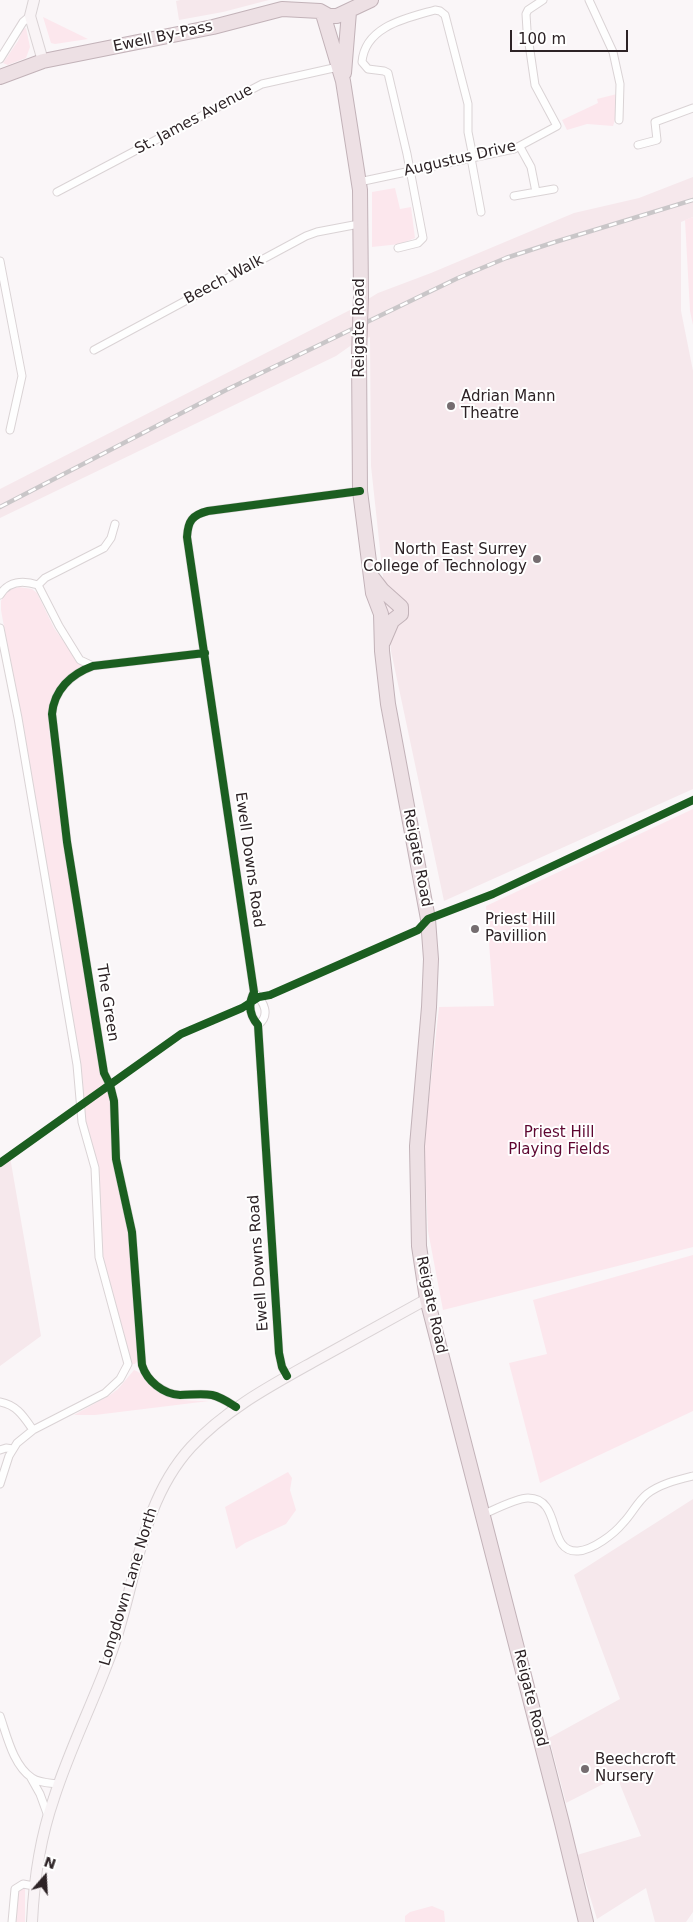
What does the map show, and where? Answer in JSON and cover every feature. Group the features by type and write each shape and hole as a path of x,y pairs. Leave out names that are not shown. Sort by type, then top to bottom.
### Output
{"highway":[{"name":"Ewell By-Pass","path":"0,77 43,61 213,27 287,4 319,8 337,16 351,7 371,0"},
{"name":"Reigate Road","path":"343,81 351,7"},
{"name":"Reigate Road","path":"319,8 330,32 343,81 359,182 361,296 359,354 360,491 373,593 384,615"},
{"name":"Reigate Road","path":"370,576 393,600 386,602 382,645 392,731 428,919 431,959 429,1007 417,1146 419,1246 427,1298 586,1922"}],"street":[{"path":"34,0 30,16 43,61"},
{"name":"Augustus Drive","path":"359,182 520,147 557,126 535,85 527,30 528,10 543,0"},
{"path":"589,0 614,52 620,84 619,120"},
{"path":"398,248 418,243 423,238 388,73 368,69 362,62 362,57 367,44 386,28 400,20 435,10 445,15 468,104 468,132 481,212"},
{"path":"0,58 23,22 30,16"},
{"name":"St. James Avenue","path":"57,192 262,84 338,67"},
{"path":"638,145 658,140 655,122 693,108"},
{"path":"520,147 531,166 536,192"},
{"path":"514,196 554,189"},
{"name":"Beech Walk","path":"94,350 306,236 359,224"},
{"path":"0,261 22,376 10,430"},
{"name":"Ewell Downs Road","path":"258,1025 263,1022 266,1012 264,1004 254,992 187,537 190,519 197,513 208,511 360,491"},
{"path":"38,585 45,578 104,548 111,538 115,524"},
{"path":"0,595 8,585 17,582 38,585 59,626 80,660 92,666"},
{"path":"0,628 18,718 77,1065 82,1122 94,1168 99,1257 128,1364 120,1379 105,1393 33,1430 13,1449 0,1484"},
{"name":"The Green","path":"144,1370 141,1360 132,1232 116,1158 114,1101 104,1072 67,842 52,727 53,702 56,694 72,676 92,666 205,652"},
{"name":"Ewell Downs Road","path":"254,992 251,997 250,1010 252,1018 258,1025 279,1353 282,1367 287,1376"},
{"name":"Longdown Lane North","path":"32,1922 34,1886 48,1816 58,1784 112,1651 123,1618 144,1534 154,1504 168,1477 190,1449 236,1407 287,1376 427,1298"},
{"path":"128,1364 144,1370 155,1385 172,1394 212,1395 236,1407"},
{"path":"0,1402 17,1409 33,1430"},
{"path":"0,1450 6,1448 13,1449"},
{"path":"482,1515 521,1499 534,1499 542,1503 550,1511 561,1542 569,1549 578,1551 588,1548 614,1532 641,1500 652,1491 693,1476"},
{"path":"0,1716 14,1756 31,1777 48,1816"},
{"path":"31,1777 58,1784"},
{"path":"12,1922 15,1889 23,1884 34,1886"}],"shaded area":[{"path":"269,0 223,12 179,20 176,1"},
{"name":"North East Surrey College of Technology","path":"693,177 693,217 681,222 681,311 693,371 693,789 444,901 391,651 371,466 370,337 353,344 336,356 0,518 0,489 350,310 378,293 431,273 574,213 639,198"},
{"path":"10,1157 41,1336 0,1366 0,1165"},
{"path":"693,1499 693,1912 686,1922 655,1922 646,1888 597,1919 577,1855 641,1836 617,1777 566,1803 549,1738 620,1699 574,1575"}],"green space":[{"path":"43,17 88,39 51,43"},
{"path":"26,28 30,47 26,58 8,65 3,63 18,41 23,29"},
{"path":"617,94 616,117 613,126 587,124 567,130 562,120 598,103 597,99"},
{"path":"395,188 400,209 411,207 415,238 400,244 372,247 372,192"},
{"path":"693,217 693,325 690,311 685,220"},
{"path":"19,587 32,589 37,593 54,628 82,667 54,695 50,705 49,731 66,850 111,1102 113,1158 129,1232 138,1360 135,1364 132,1364 113,1301 102,1250 99,1191 85,1122 1,610 1,601 5,593"},
{"name":"Priest Hill Playing Fields","path":"693,809 693,1247 443,1310 428,1231 424,1143 439,1007 494,1006 486,906"},
{"path":"693,1255 693,1411 540,1483 509,1363 547,1354 533,1300"},
{"path":"134,1370 143,1376 154,1389 166,1396 180,1400 209,1401 95,1415 74,1415 118,1389"},
{"path":"288,1472 292,1478 290,1490 296,1510 286,1524 236,1549 225,1507"},
{"path":"20,1888 25,1889 25,1922 16,1922 17,1891"},
{"path":"432,1906 444,1911 445,1922 405,1922 405,1916 410,1912"}],"railway":[{"path":"0,507 226,390 458,278 506,258 693,200"}],"cycle path":[{"path":"287,1376 282,1367 279,1353 258,1025 250,1009 254,992 187,537 188,527 192,520 198,514 208,511 360,491"},
{"path":"205,653 93,666 85,669 71,678 60,690 53,705 52,714 67,842 104,1073 110,1085 114,1101 116,1159 132,1232 142,1365 144,1371 156,1386 168,1392 180,1395 212,1395 236,1407"},
{"path":"0,1163 181,1034 242,1008 259,997 270,995 418,930 428,919 493,894 693,800"}],"place":[{"name":"Adrian Mann Theatre","path":"451,406"},
{"name":"North East Surrey College of Technology","path":"537,559"},
{"name":"Priest Hill Pavillion","path":"475,929"},
{"name":"Beechcroft Nursery","path":"585,1769"}]}
